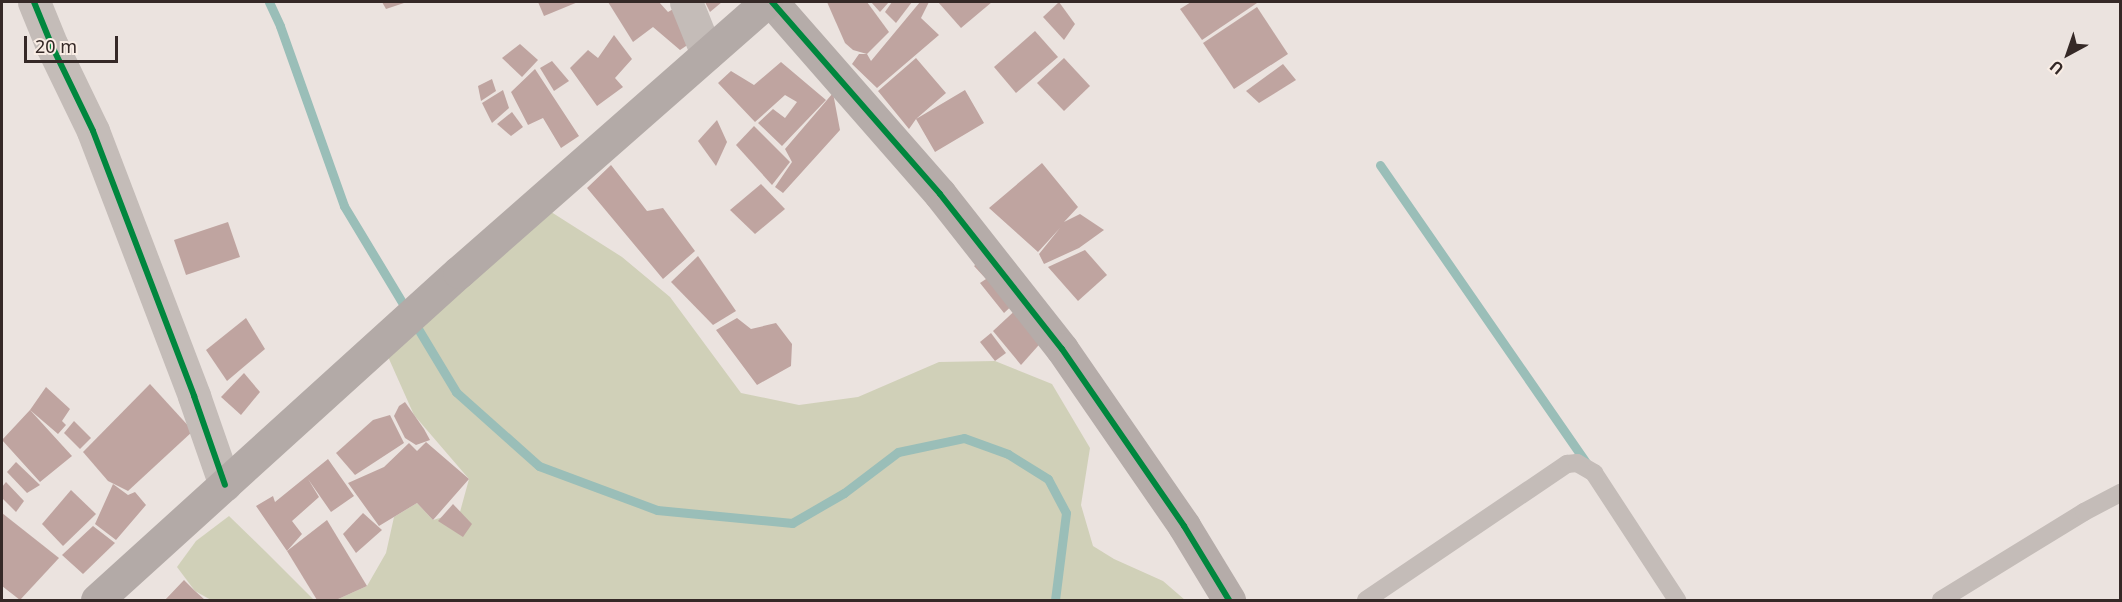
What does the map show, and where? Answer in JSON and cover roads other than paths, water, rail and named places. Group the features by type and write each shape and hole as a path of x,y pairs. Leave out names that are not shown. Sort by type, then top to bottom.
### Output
{"main road":[{"path":"97,600 381,341 766,2"}],"street":[{"path":"34,2 52,46 93,131 225,485"},
{"path":"686,2 707,54"},
{"path":"772,2 940,194 1062,350 1184,526 1229,600"}],"lane":[{"path":"1365,600 1567,464 1577,463 1594,474 1677,600"},
{"path":"1941,600 2084,512 2121,493"}],"waterway":[{"path":"269,2 280,26 344,206 456,392 539,466 657,510 792,523 844,493 898,452 964,438 1008,454 1048,479 1066,513 1055,600"},
{"path":"1380,165 1588,465"}]}
